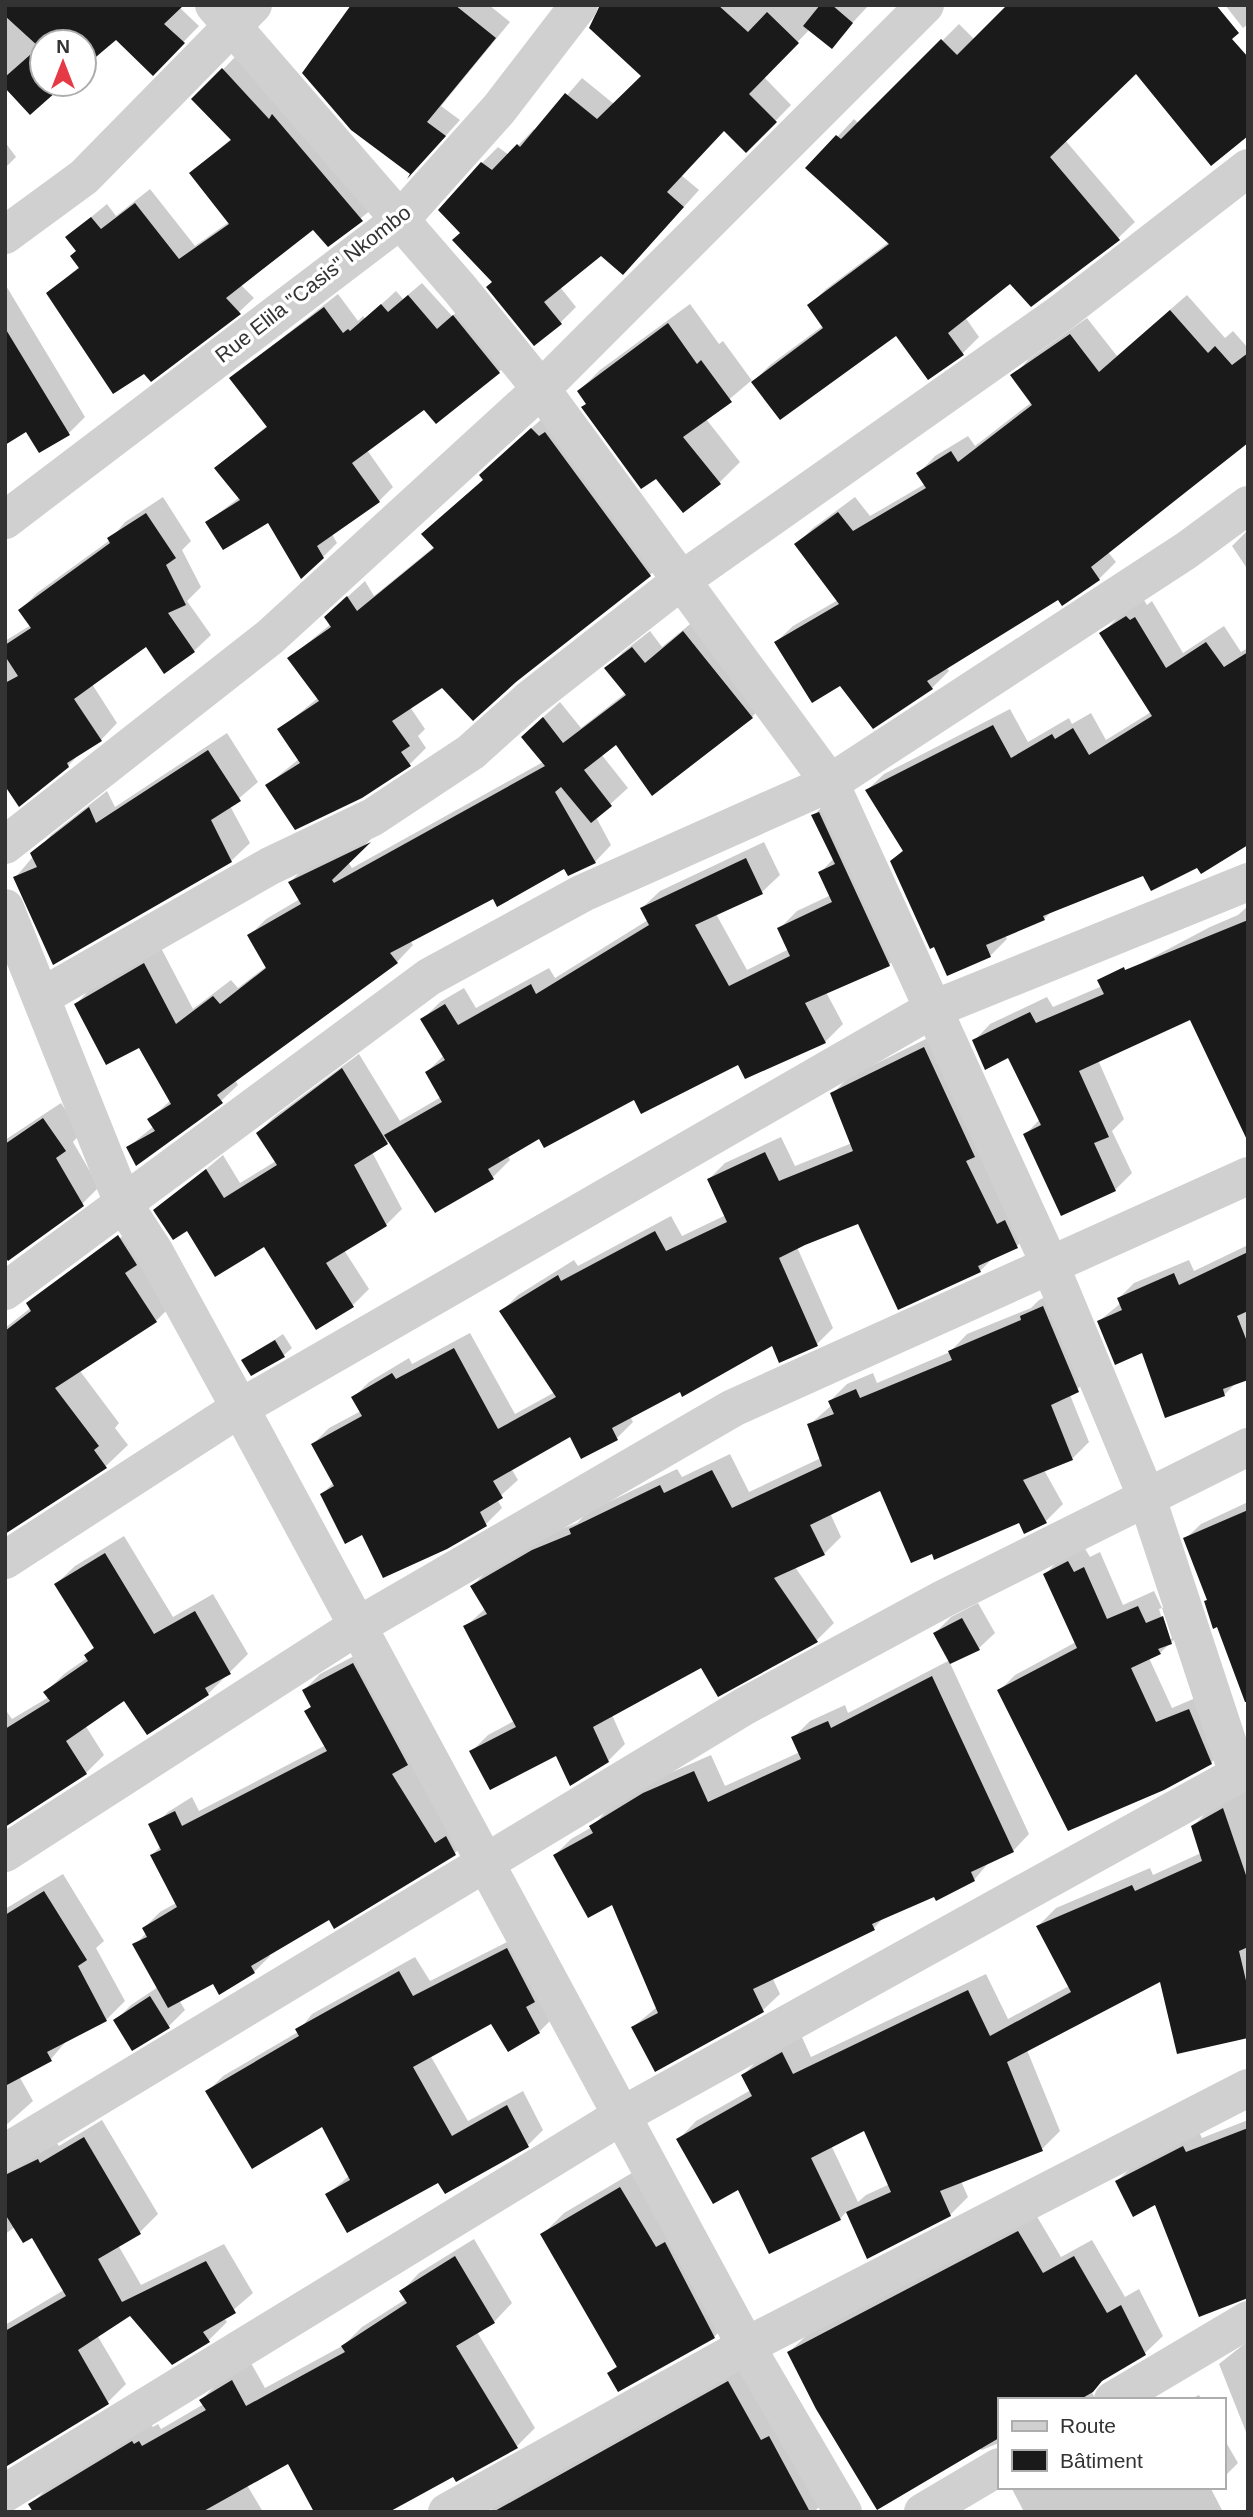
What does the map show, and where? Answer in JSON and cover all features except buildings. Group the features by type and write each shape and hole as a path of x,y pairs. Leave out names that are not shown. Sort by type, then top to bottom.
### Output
{"street":[{"name":"Rue Elila \"Casis\" Nkombo","path":"5,520 399,221 499,109 579,5"},
{"path":"5,845 270,637 541,389 925,5"},
{"path":"5,235 84,177 233,13 399,221 541,389 830,783 875,877 931,1010 1050,1265 1147,1498 1243,1772 621,2116 5,2493"},
{"path":"41,997 270,866 373,817 471,752 530,699 681,580 1061,313 1248,168"},
{"path":"5,1291 429,977 583,893 830,783 1187,550 1248,505"},
{"path":"5,1559 240,1408 931,1010 1248,883"},
{"path":"5,908 123,1203 153,1251 240,1408 356,1628 746,2346 843,2512"},
{"path":"5,1853 356,1628 733,1408 1248,1176"},
{"path":"5,2153 745,1706 943,1599 1248,1447"},
{"path":"447,2512 746,2346 1248,2088"},
{"path":"1116,2398 1248,2320"},
{"path":"923,2512 998,2468"}]}
